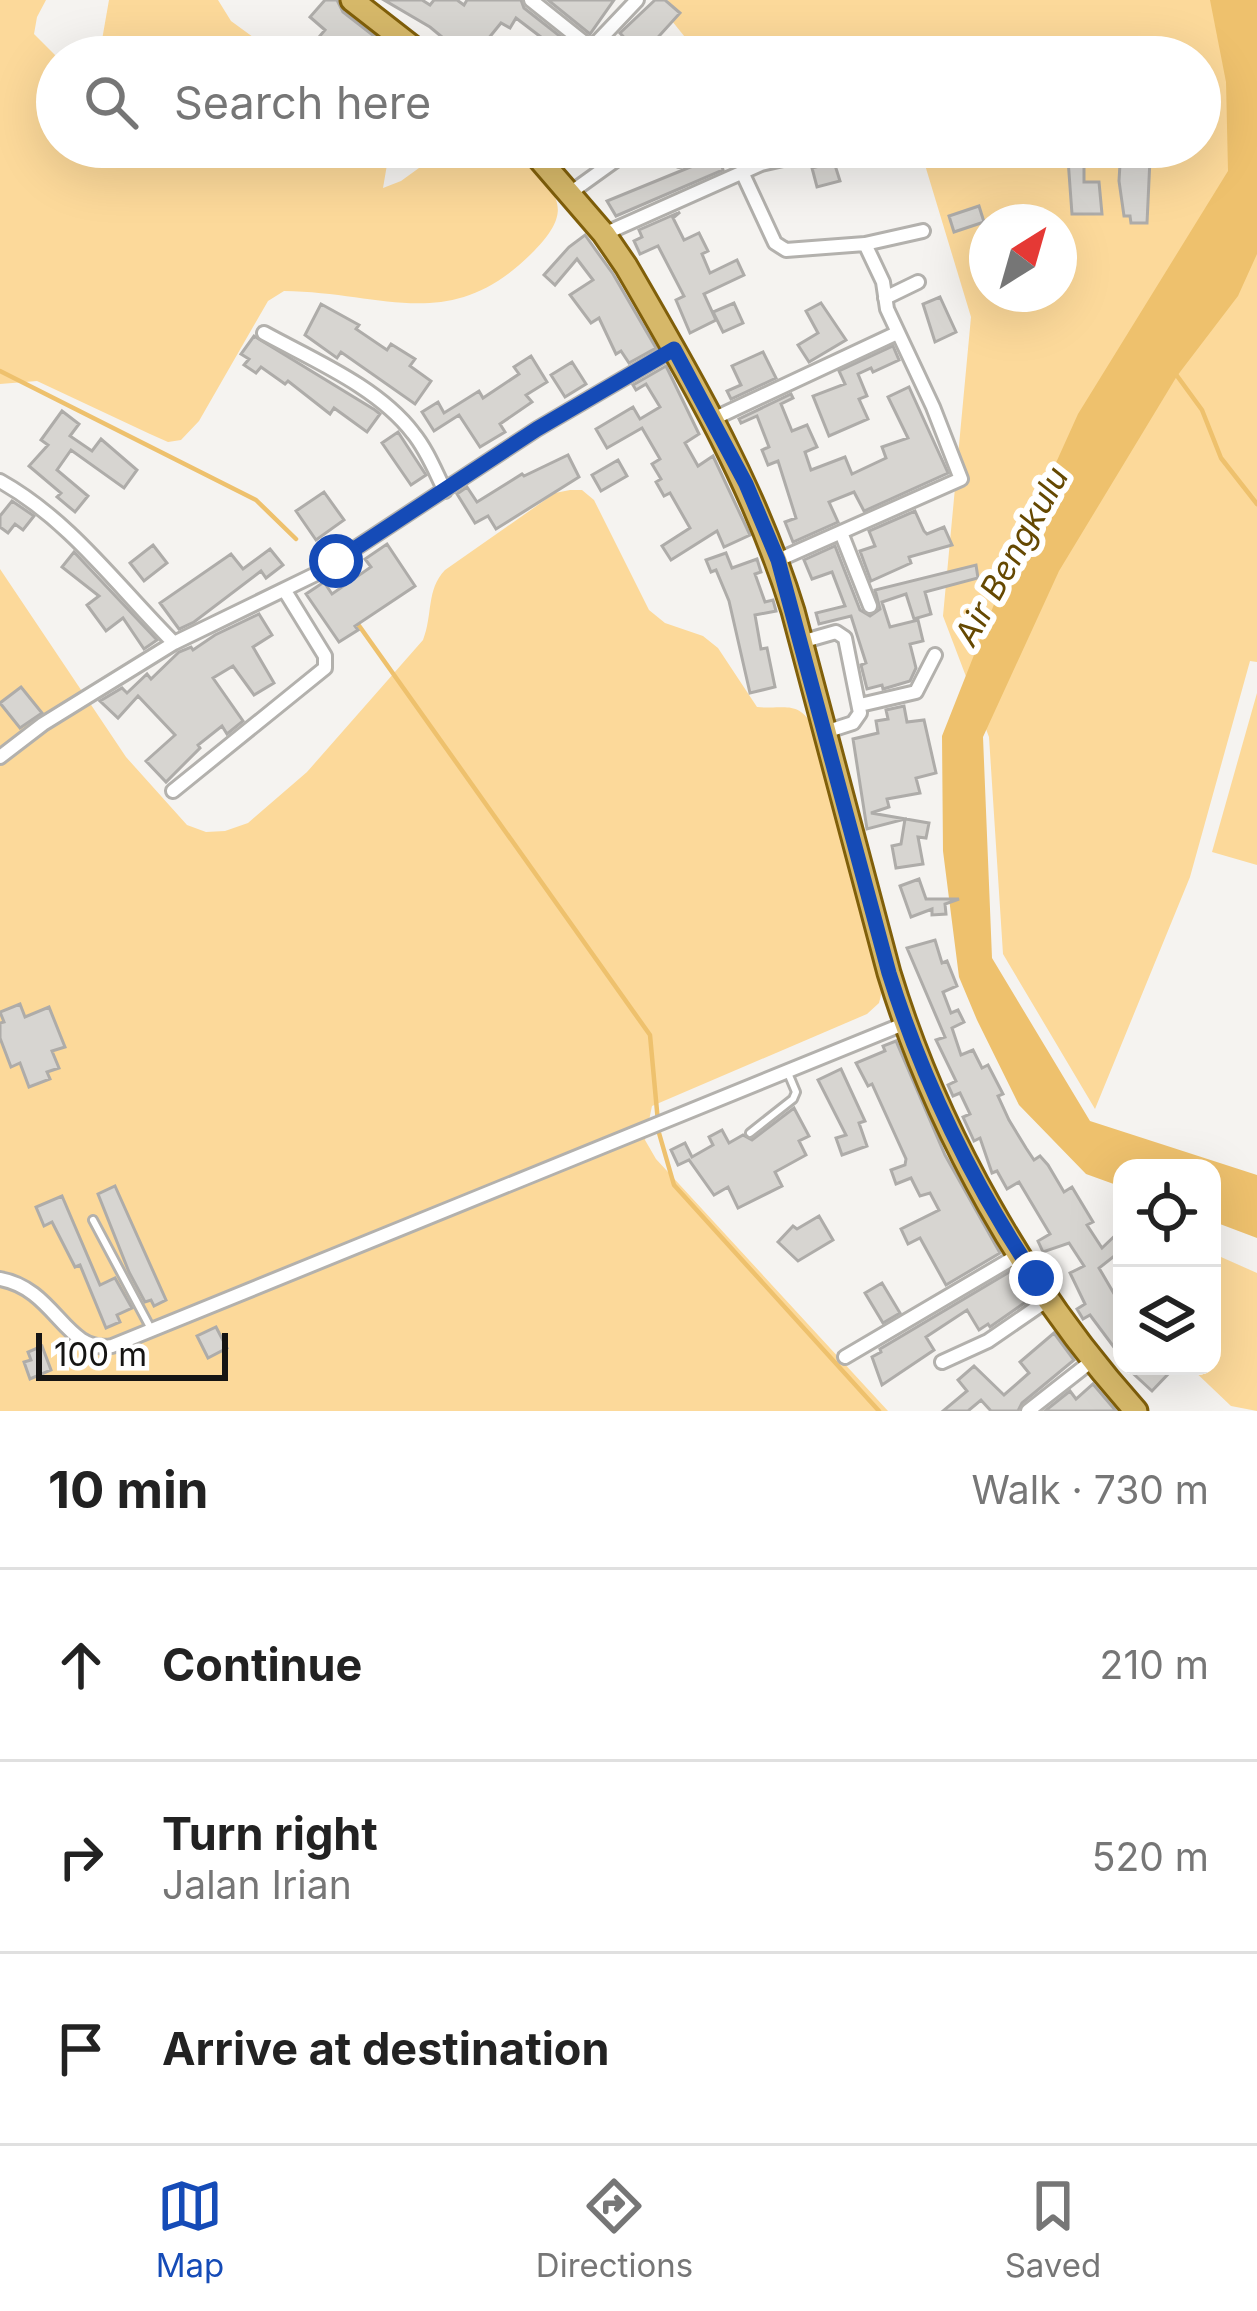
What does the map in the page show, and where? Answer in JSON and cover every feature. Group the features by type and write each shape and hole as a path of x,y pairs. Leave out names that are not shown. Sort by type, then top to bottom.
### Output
{"main road":[{"path":"364,4 401,36"},
{"path":"548,168 604,234 674,349 746,484 778,560 889,973 952,1131 1049,1299 1136,1411"}],"street":[{"path":"531,0 570,36"},
{"path":"602,36 637,0"},
{"path":"570,193 605,168"},
{"path":"604,234 751,168"},
{"path":"742,172 781,248 866,244 923,231"},
{"path":"778,560 961,478 897,333 866,244"},
{"path":"885,298 918,283"},
{"path":"264,332 353,384 404,422 445,491"},
{"path":"713,419 897,333"},
{"path":"0,757 59,714 174,643 285,591 537,429 674,349"},
{"path":"0,481 37,503 69,532 174,643"},
{"path":"842,535 870,606"},
{"path":"173,791 325,668 325,656 285,591"},
{"path":"801,642 836,632 843,635 860,716 825,732"},
{"path":"860,706 916,692 935,656"},
{"path":"0,1279 34,1290 87,1344 112,1346 906,1023"},
{"path":"845,1358 1020,1254"},
{"path":"942,1362 988,1341 1049,1299"},
{"path":"1028,1411 1094,1360"}],"lane":[{"path":"750,1133 794,1099 787,1070"},
{"path":"93,1220 152,1330"}],"shaded area":[{"path":"0,0 46,0 34,34 36,168 386,168 383,188 419,168 533,168 555,197 556,221 548,235 504,277 474,293 415,303 284,291 268,301 199,421 181,440 168,442 37,381 0,384"},
{"path":"109,0 218,0 231,21 251,36 103,36"},
{"path":"668,0 1257,0 1257,662 1250,661 1190,877 1095,1109 1003,954 989,737 943,616 969,312 1077,312 1077,204 969,204 969,310 926,168 1221,168 1221,36 684,36 672,21"},
{"path":"1210,0 1257,0 1257,254 1238,296 1177,376 1059,571 983,737 992,958 1090,1121 1208,1159 1113,1159 1113,1184 1086,1174 1019,1105 959,977 943,851 942,736 1008,569 1078,414 1228,171 1221,36 1217,36"},
{"path":"582,490 594,500 649,610 665,623 703,636 718,648 757,707 797,710 815,729 882,991 879,1003 867,1014 652,1106 645,1140 656,1159 888,1411 0,1411 0,569 126,757 187,825 206,832 225,831 248,823 307,772 423,640 432,594 445,570 555,493"},
{"path":"1257,693 1257,865 1212,852"},
{"path":"1221,1163 1257,1175 1257,1238 1221,1224"},
{"path":"1221,1257 1257,1273 1257,1411 1231,1406 1198,1375 1221,1375"}],"building":[{"path":"325,0 337,0 343,12 374,36 320,36 325,30 310,17"},
{"path":"384,0 422,0 430,5 434,0 457,0 464,5 467,0 521,0 524,8 560,36 540,36 516,18 510,28 501,23 490,36 441,36"},
{"path":"548,0 614,0 590,34"},
{"path":"655,0 665,0 680,13 659,36 620,33"},
{"path":"688,168 722,168 616,216 607,201"},
{"path":"812,168 836,168 840,181 817,187"},
{"path":"1069,168 1084,168 1084,182 1099,182 1102,214 1077,214 1077,204 1071,204"},
{"path":"1120,168 1150,168 1147,223 1131,223 1130,216 1124,216"},
{"path":"969,209 969,227 954,232 949,216"},
{"path":"680,212 673,218 684,240 699,233 708,251 702,254 710,273 737,260 744,275 704,294 716,320 690,333 676,300 684,296 658,246 640,254 634,241 642,237 639,230"},
{"path":"585,235 656,348 629,363 621,351 616,354 599,318 591,323 570,295 593,280 577,259 555,285 544,275"},
{"path":"940,297 956,332 935,342 923,304"},
{"path":"734,303 743,323 723,332 713,312"},
{"path":"821,303 846,340 809,362 798,345 818,333 806,311"},
{"path":"321,304 359,325 356,329 387,350 391,344 415,359 410,366 431,381 415,404 341,352 337,358 305,335"},
{"path":"254,336 380,414 367,432 334,408 330,414 288,381 285,384 261,367 256,373 244,365 249,359 241,354"},
{"path":"893,346 899,360 858,374 867,396 859,399 868,419 829,436 813,396 845,384 839,371"},
{"path":"763,352 776,378 731,399 727,391 741,385 732,366"},
{"path":"531,356 547,382 526,395 532,402 500,424 505,432 480,447 459,415 434,431 422,412 438,402 444,413 479,391 483,398 519,374 514,367"},
{"path":"572,362 586,384 565,397 551,375"},
{"path":"666,366 699,434 685,443 698,466 713,456 750,535 724,547 717,531 671,560 662,546 690,528 670,493 664,496 656,482 661,479 652,464 660,459 642,428 607,448 596,429 633,407 640,419 660,407 646,384 636,390 633,385"},
{"path":"909,387 948,473 864,511 854,492 829,502 838,522 793,542 785,522 796,518 778,461 768,465 762,450 769,447 757,416 741,423 739,419 791,394 793,398 781,404 792,431 807,425 817,447 805,452 811,470 845,457 852,474 886,458 882,447 908,438 888,397"},
{"path":"62,411 79,424 70,436 92,451 101,439 137,470 124,488 71,450 57,470 88,496 75,512 29,466 48,445 41,440"},
{"path":"398,432 426,475 411,485 382,443"},
{"path":"568,455 579,477 496,529 488,516 475,523 457,494 467,487 477,502 522,474"},
{"path":"618,460 627,476 601,491 592,475"},
{"path":"324,492 344,520 316,540 296,511"},
{"path":"12,501 34,516 23,530 15,524 8,533 0,527 0,516"},
{"path":"915,511 927,534 944,527 952,545 909,557 911,563 871,581 860,551 875,546 869,531"},
{"path":"387,544 415,586 339,642 306,594 324,582 332,594 371,567 365,559"},
{"path":"153,545 167,563 144,581 130,563"},
{"path":"835,546 860,610 870,616 880,609 875,590 976,565 978,578 925,592 931,614 914,619 906,594 882,602 890,627 918,620 923,641 910,644 916,668 910,681 867,689 861,665 866,663 851,616 819,624 816,613 845,606 832,572 812,579 804,560"},
{"path":"270,549 283,565 266,578 261,571 194,622 179,629 160,603 231,554 243,569"},
{"path":"74,552 157,640 144,649 123,618 106,631 87,605 99,596 62,567"},
{"path":"726,553 732,568 757,559 761,572 755,574 765,602 773,600 776,611 755,615 775,687 750,693 729,601 716,570 711,572 706,560"},
{"path":"259,614 272,635 253,647 274,683 254,695 233,666 213,678 243,721 227,734 222,726 198,745 166,782 146,761 175,735 138,696 118,718 100,701 122,688 127,693 147,674 151,679 179,652 193,650"},
{"path":"21,687 42,713 20,728 0,703"},
{"path":"904,706 907,722 924,720 936,773 916,778 920,793 887,799 889,807 871,813 929,823 926,838 918,837 923,864 896,868 892,846 901,844 905,819 867,829 853,739 878,733 876,721 888,719 886,710"},
{"path":"919,879 926,899 959,899 945,904 946,914 932,915 932,909 911,917 900,886"},
{"path":"935,940 942,963 947,961 957,986 943,992 951,1013 958,1010 964,1022 952,1028 961,1055 973,1050 982,1068 988,1065 1003,1094 998,1096 1026,1148 1034,1160 1040,1156 1048,1165 1064,1192 1072,1187 1102,1248 1113,1238 1113,1257 1099,1268 1113,1292 1113,1346 1090,1315 1083,1319 1077,1309 1085,1304 1070,1273 1084,1266 1069,1243 1043,1252 1038,1241 1050,1234 1019,1182 1007,1189 997,1171 992,1173 980,1138 974,1141 963,1117 970,1114 960,1093 953,1096 948,1085 956,1081 936,1040 945,1037 907,948"},
{"path":"20,1004 25,1017 49,1007 65,1047 52,1051 59,1068 47,1072 50,1079 29,1087 20,1063 11,1067 0,1038 0,1023 4,1022 0,1012"},
{"path":"896,1041 945,1155 1000,1253 946,1285 920,1238 908,1244 901,1229 939,1210 930,1193 920,1196 911,1178 896,1184 891,1170 905,1165 906,1159 872,1084 868,1086 856,1063"},
{"path":"841,1069 865,1121 859,1123 867,1146 842,1155 836,1138 846,1135 818,1080"},
{"path":"794,1108 809,1136 799,1141 806,1155 775,1172 782,1186 738,1208 728,1187 714,1195 689,1160 678,1165 671,1150 685,1143 692,1157 713,1145 709,1137 722,1130 729,1143 743,1135 752,1140"},
{"path":"115,1186 166,1300 154,1306 151,1300 145,1302 129,1272 98,1194"},
{"path":"62,1196 100,1285 115,1278 132,1308 117,1315 120,1322 106,1328 80,1265 75,1267 52,1222 44,1226 36,1207"},
{"path":"819,1216 833,1240 798,1261 778,1242 793,1226 797,1229"},
{"path":"1011,1271 1030,1299 979,1330 967,1310 926,1337 934,1350 882,1385 872,1357 880,1349"},
{"path":"882,1283 900,1313 883,1323 865,1293"},
{"path":"216,1327 227,1348 208,1358 197,1336"},
{"path":"1054,1333 1074,1360 1018,1411 991,1411 981,1400 968,1411 943,1411 967,1391 958,1380 974,1366 1004,1395 1029,1373 1020,1362"},
{"path":"42,1346 51,1370 30,1379 24,1362 31,1360 28,1352"},
{"path":"1135,1375 1167,1375 1152,1391"},
{"path":"1093,1384 1116,1411 1045,1411 1070,1391 1076,1399"}],"waterway":[{"path":"0,371 256,500 296,539"},
{"path":"1175,373 1202,410 1221,458 1257,504"},
{"path":"355,620 650,1035 659,1133 674,1185 879,1411"}],"route":[{"path":"336,561 537,429 674,349 746,484 778,560 906,1023 974,1175 1036,1278"}],"water label":[{"name":"Air Bengkulu","path":"1011,556"}]}
